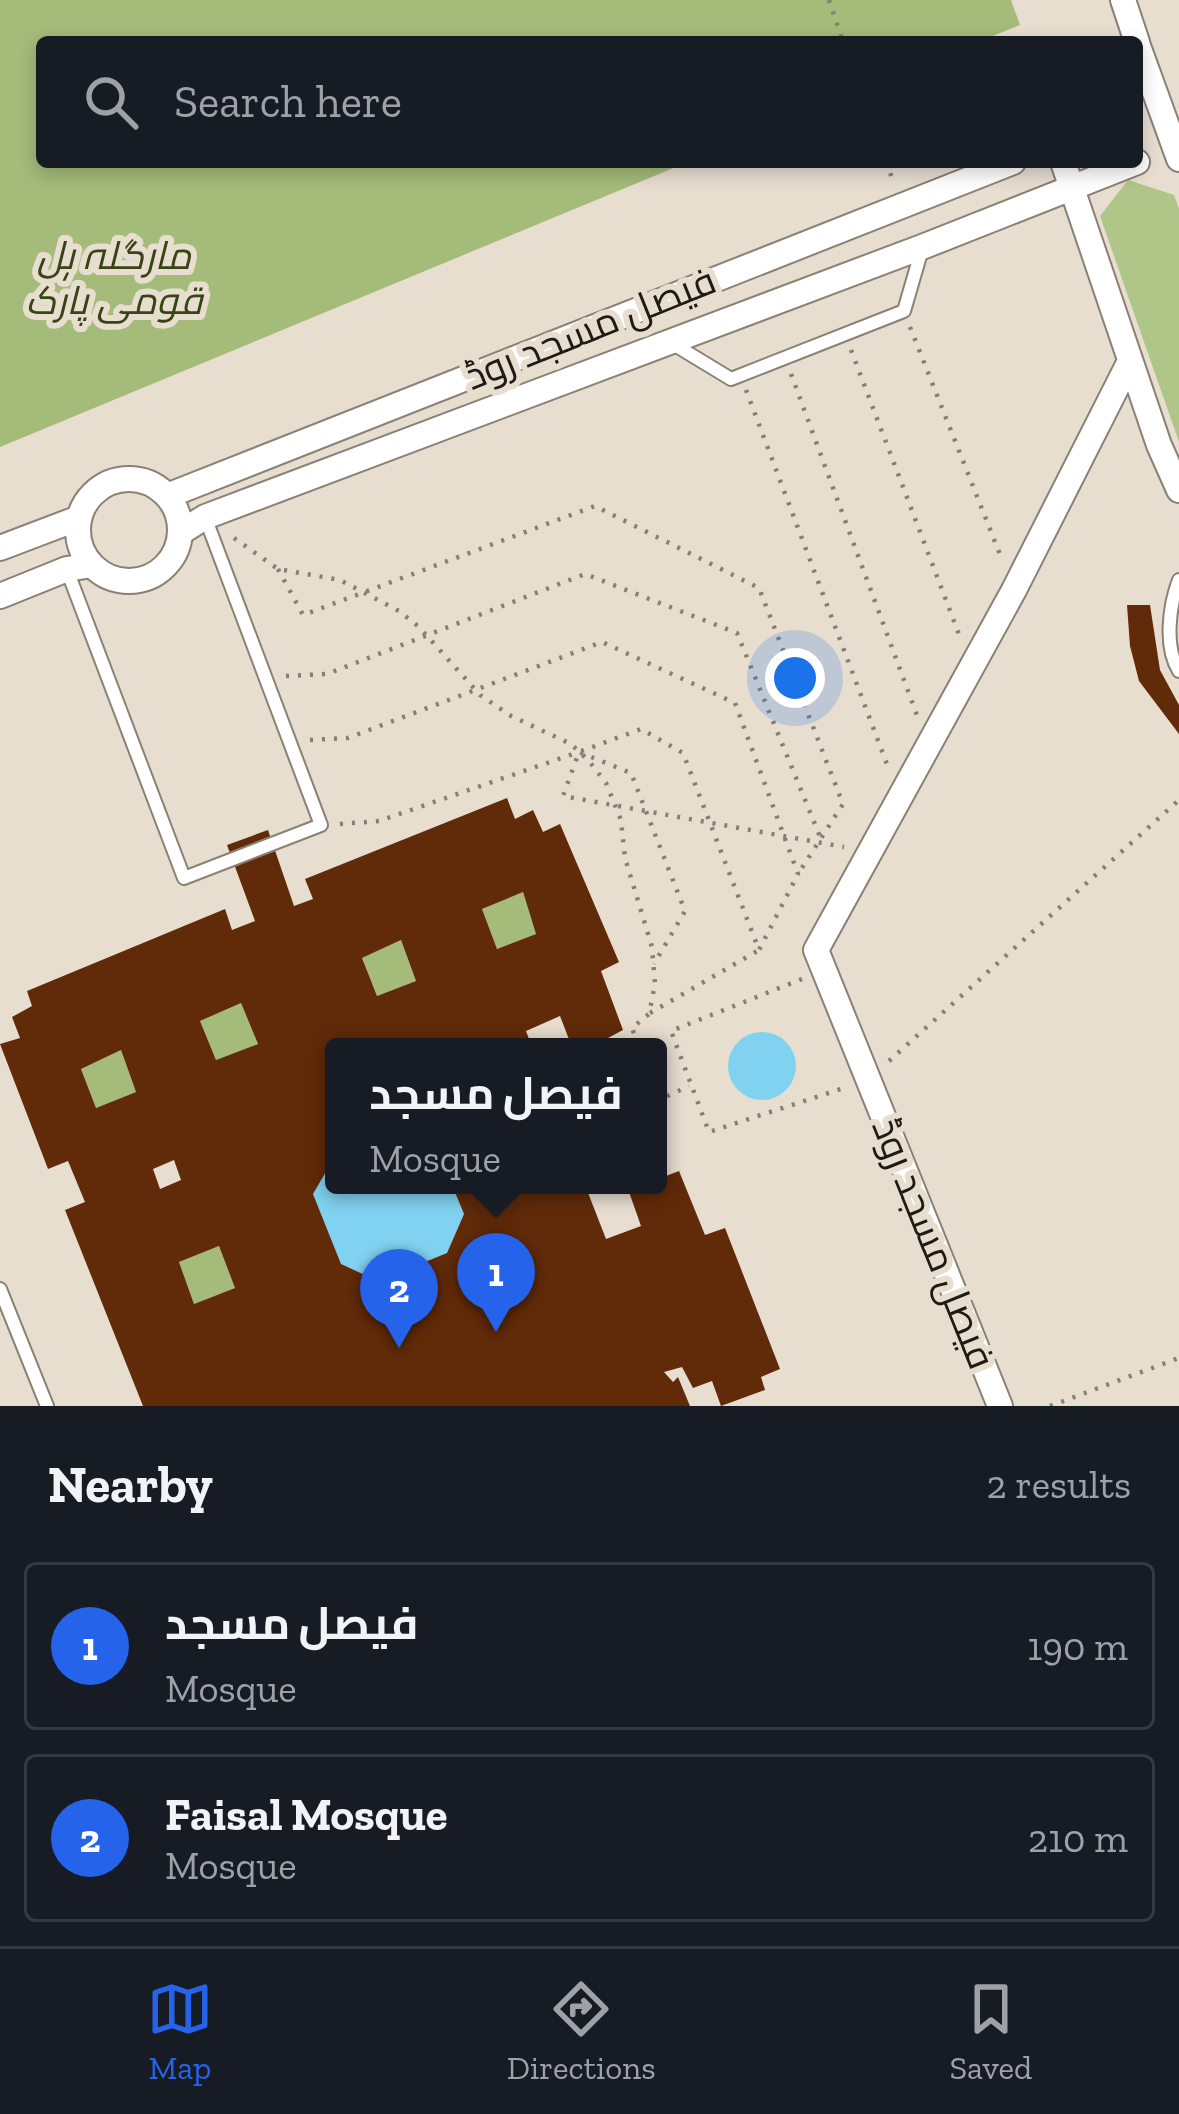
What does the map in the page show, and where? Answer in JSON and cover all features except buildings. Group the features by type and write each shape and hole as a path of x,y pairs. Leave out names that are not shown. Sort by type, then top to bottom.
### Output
{"street":[{"name":"فیصل مسجد روڈ","path":"1123,0 1135,36"},
{"name":"فیصل مسجد روڈ","path":"1143,161 1177,153 1147,110"},
{"name":"فیصل مسجد روڈ","path":"167,496 998,168"},
{"path":"1065,168 1179,490"},
{"name":"فیصل مسجد روڈ","path":"79,567 121,580 154,574 176,549 180,532 205,517 922,248 1122,168"},
{"path":"820,960 898,795 1014,590 1130,361"},
{"path":"0,596 79,567 79,518 85,504 108,483 140,480 167,496 180,532"},
{"path":"0,548 79,518"},
{"name":"فیصل مسجد روڈ","path":"820,960 1000,1406"}],"lane":[{"path":"740,375 904,311 922,248"},
{"name":"فیصل مسجد روڈ","path":"670,342 731,379 740,375"},
{"path":"79,567 184,878 321,825 205,517"},
{"path":"1179,580 1170,604 1173,662 1179,671"},
{"path":"0,1288 47,1406"}],"path":[{"path":"829,0 841,36"},
{"path":"904,311 1014,590"},
{"path":"845,334 971,666"},
{"path":"785,358 927,744"},
{"path":"740,375 898,795"},
{"path":"278,569 303,615 596,506 759,588 843,804 798,874 759,950 649,1014 632,1028 636,1038"},
{"path":"205,517 278,569 340,580 399,611 475,691 511,716 545,729 579,752 632,772 685,911 654,964"},
{"path":"265,676 327,674 585,574 737,634 820,841"},
{"path":"290,742 348,738 602,642 735,703 798,874"},
{"path":"321,825 379,821 641,729 683,753 759,950"},
{"path":"579,752 606,783 621,820 625,858 654,964 649,1014"},
{"path":"579,752 563,796 844,847"},
{"path":"869,1079 1179,800"},
{"name":"فیصل مسجد روڈ","path":"820,960 671,1031 710,1132 869,1079"},
{"path":"667,1095 692,1085"},
{"path":"1050,1406 1179,1358"}],"green space":[{"name":"مارگلہ ہل قومی پارک","path":"0,0 1011,0 1020,25 993,36 36,36 36,168 674,168 0,447"},
{"path":"1128,180 1174,195 1179,209 1179,442 1100,216"},
{"path":"523,892 536,934 497,949 482,909"},
{"path":"401,940 416,981 377,996 362,958"},
{"path":"241,1003 258,1044 216,1060 200,1021"},
{"path":"121,1050 136,1092 96,1108 81,1069"},
{"path":"219,1246 235,1288 194,1304 179,1262"}],"water":[{"path":"762,1032 786,1042 796,1066 786,1090 762,1100 738,1090 728,1066 738,1042"},
{"path":"325,1173 325,1194 456,1194 464,1214 447,1253 378,1281 341,1264 313,1194"}],"place":[{"name":"فیصل مسجد","path":"496,1332"},
{"name":"Faisal Mosque","path":"399,1348"}]}
